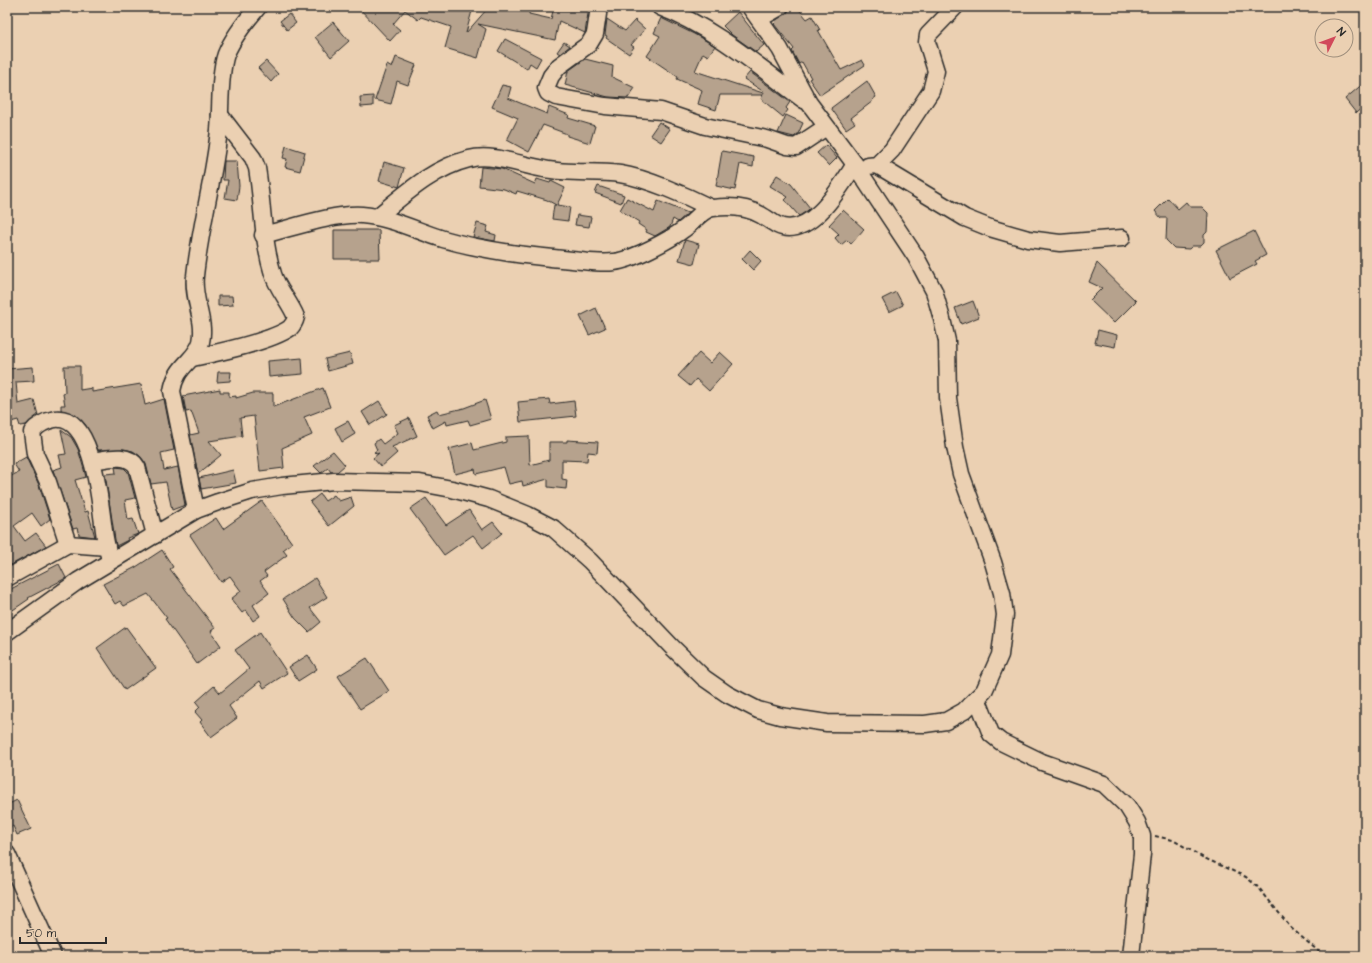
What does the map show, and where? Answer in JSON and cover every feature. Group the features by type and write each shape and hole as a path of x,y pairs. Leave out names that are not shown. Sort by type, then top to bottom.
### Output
{"street":[{"path":"196,510 172,391 178,373 192,358 201,341 202,322 196,302 194,278 212,183 220,115 223,70 226,54 245,22 258,7"},
{"path":"599,7 595,34 589,44 559,66 551,76 546,88 548,93 556,97 605,106 661,111 705,126 767,139 787,146 796,146 826,127"},
{"path":"660,7 695,24 733,48 809,103"},
{"path":"7,632 78,581 109,554 155,535 196,510 252,491 327,482 420,483 452,489 489,499 528,515 553,528 590,561 672,647 704,678 727,694 758,710 780,716 827,723 925,724 946,721 964,711 984,691 1000,655 1005,615 1002,593 993,562 961,474 955,447 948,398 947,341 942,319 934,291 926,275 853,161 809,103 780,49 754,13 780,7"},
{"path":"853,161 869,166 877,165 892,150 931,91 936,71 927,42 928,35 955,7"},
{"path":"192,358 227,351 272,336 290,328 296,317 291,304 273,277 263,235 257,168 253,158 220,115"},
{"path":"377,217 424,180 456,162 471,158 487,157 545,169 621,175 687,196 711,208 736,208 759,214 778,226 789,228 796,227 813,218 833,200 853,161"},
{"path":"877,165 965,218 990,228 1028,239 1060,243 1122,238"},
{"path":"263,235 349,214 377,217 444,239 492,250 532,257 614,262 646,251 684,230 711,208"},
{"path":"68,544 48,482 35,454 32,432 36,426 47,420 68,420 80,431 92,461 109,554"},
{"path":"92,461 113,458 128,458 135,462 138,466 155,535"},
{"path":"7,578 68,544 109,554"},
{"path":"977,698 991,734 1000,742 1042,762 1104,784 1127,806 1137,822 1142,836 1142,854 1131,956"},
{"path":"7,854 53,956"}],"path":[{"path":"1142,836 1166,837 1202,858 1246,877 1268,898 1291,928 1324,956"}],"building":[{"path":"358,7 473,7 466,33 488,8 530,7 529,14 551,19 554,7 589,7 585,33 559,21 555,40 478,24 486,29 478,58 445,48 451,27 421,17 418,20 405,10 393,24 400,30 390,41"},
{"path":"789,7 797,7 807,19 812,16 820,30 818,30 841,70 862,60 865,65 820,95 809,79 811,78 802,62 799,64 792,51 794,49 774,24 776,22 775,21 788,12"},
{"path":"738,12 764,45 756,52 732,35 723,26"},
{"path":"289,14 296,23 287,30 280,21"},
{"path":"661,18 715,46 708,56 703,53 695,71 763,93 763,95 720,95 716,110 698,104 702,90 677,79 678,77 647,56 660,36 654,33"},
{"path":"607,19 625,31 635,20 645,29 631,45 634,47 629,54 606,38"},
{"path":"333,22 349,41 331,57 315,37"},
{"path":"505,39 541,58 536,67 530,63 527,69 498,51"},
{"path":"564,42 570,46 560,54 557,52"},
{"path":"396,57 416,65 408,85 397,81 391,104 375,100 387,65 392,68"},
{"path":"585,59 613,66 612,77 635,88 628,98 608,97 565,85 568,71"},
{"path":"266,61 278,74 271,82 258,68"},
{"path":"750,72 790,102 786,108 788,110 783,117 761,99 764,92 744,79"},
{"path":"867,81 876,97 851,118 855,123 846,129 831,108"},
{"path":"1365,82 1365,105 1356,113 1345,99"},
{"path":"502,85 511,87 508,98 547,114 549,107 569,115 568,118 595,126 590,143 567,136 567,134 543,125 529,152 507,140 518,118 492,107"},
{"path":"373,96 373,106 361,107 360,97"},
{"path":"786,115 803,123 798,134 794,137 778,133"},
{"path":"659,122 670,129 661,142 650,135"},
{"path":"826,145 837,158 829,166 817,153"},
{"path":"286,146 305,152 300,171 285,167 287,159 283,158"},
{"path":"722,151 754,157 753,167 740,164 735,190 716,186"},
{"path":"224,161 237,161 239,186 237,200 225,198 228,180 223,180"},
{"path":"384,162 404,168 399,187 379,181"},
{"path":"481,167 502,169 535,184 537,179 550,183 551,181 565,188 557,205 570,207 568,221 552,219 554,205 556,205 547,200 517,191 516,194 504,189 479,186"},
{"path":"777,175 791,184 810,208 807,211 799,216 785,200 788,197 770,186"},
{"path":"598,186 624,195 621,203 595,193"},
{"path":"627,198 654,212 658,201 688,213 678,222 673,219 670,227 655,236 646,232 647,230 638,224 639,222 620,210"},
{"path":"1168,198 1178,209 1186,202 1190,207 1202,207 1208,213 1207,232 1204,235 1204,242 1200,246 1192,246 1189,249 1174,248 1166,240 1167,218 1161,218 1155,211"},
{"path":"843,210 864,229 851,244 847,240 841,245 835,238 839,234 829,225"},
{"path":"577,215 591,217 589,227 575,225"},
{"path":"477,223 488,226 486,232 496,235 495,241 473,237"},
{"path":"334,230 379,230 380,259 334,259"},
{"path":"1254,231 1266,255 1255,261 1257,264 1230,278 1216,250"},
{"path":"685,240 699,244 694,264 679,260"},
{"path":"750,250 761,261 753,270 742,259"},
{"path":"1097,263 1136,301 1114,323 1090,300 1102,288 1089,282"},
{"path":"896,292 903,305 889,312 882,299"},
{"path":"218,296 232,296 233,305 218,306"},
{"path":"973,301 979,317 961,324 955,308"},
{"path":"596,308 605,328 589,335 580,316"},
{"path":"1098,330 1117,335 1115,347 1095,343"},
{"path":"720,352 733,364 709,391 696,379 690,386 678,376 699,353 710,363"},
{"path":"350,353 353,364 328,371 325,359"},
{"path":"302,358 303,374 269,377 268,361"},
{"path":"64,366 80,366 80,390 92,388 92,392 141,384 145,405 164,399 174,450 161,453 164,470 178,467 185,505 172,510 166,482 151,484 146,464 140,456 133,451 123,449 98,450 85,424 74,414 61,410 61,405 65,405 63,394 65,393"},
{"path":"33,367 34,381 16,382 18,404 34,400 38,415 26,425 20,426 18,420 7,423 7,369"},
{"path":"218,372 231,372 230,381 217,382"},
{"path":"323,388 330,407 304,417 312,435 282,448 284,468 260,471 254,416 240,418 242,436 209,441 221,455 198,474 190,435 199,433 191,411 186,412 183,396 220,389 220,392 229,392 229,397 236,396 236,398 253,393 273,393 273,407"},
{"path":"549,399 550,404 574,401 576,416 520,422 518,402"},
{"path":"485,400 491,419 470,425 468,420 447,425 446,421 433,428 427,415 437,410 439,414 464,408"},
{"path":"379,401 387,414 370,425 362,412"},
{"path":"409,418 417,436 392,447 397,453 381,467 373,458 379,453 376,454 374,452 377,450 374,443 379,439 383,444 398,433 394,425"},
{"path":"348,421 355,434 342,442 335,428"},
{"path":"61,430 71,437 78,449 86,477 75,480 85,512 88,511 95,537 79,535 77,528 73,529 53,470 62,467 59,455 66,454"},
{"path":"529,436 530,465 549,460 549,442 567,442 567,440 598,442 597,453 588,452 587,461 562,460 562,479 567,480 566,489 548,487 548,479 523,486 522,481 509,484 504,467 476,474 475,469 455,474 449,449 472,443 474,450 506,442 506,437"},
{"path":"333,451 345,465 337,472 331,472 328,468 321,473 314,466"},
{"path":"26,457 39,485 50,519 41,526 32,513 14,526 25,541 36,533 46,546 7,567 7,478 19,472 14,464"},
{"path":"115,467 124,468 128,472 135,498 125,500 128,520 133,519 138,534 127,538 128,540 116,546 105,474 116,473"},
{"path":"233,470 236,483 201,489 199,478"},
{"path":"320,494 325,501 334,495 339,501 351,497 354,506 329,526 310,502"},
{"path":"426,498 446,525 469,510 482,530 493,522 502,533 483,548 473,535 444,555 410,509"},
{"path":"262,501 292,543 283,550 287,555 264,572 267,576 260,581 269,593 253,605 260,616 253,621 246,610 242,613 231,599 241,591 230,576 221,582 190,535 216,518 223,529"},
{"path":"162,550 173,567 170,569 215,628 211,631 221,646 197,664 165,619 167,618 148,594 124,606 120,601 115,604 103,584 136,567"},
{"path":"59,564 66,578 28,598 29,599 7,614 7,591"},
{"path":"315,578 327,597 310,608 321,622 309,632 295,618 283,599"},
{"path":"126,627 156,668 125,690 97,648"},
{"path":"260,632 287,673 264,688 260,681 229,706 237,718 211,737 200,722 202,720 195,712 200,707 196,702 214,686 220,693 249,669 235,650"},
{"path":"308,655 317,669 298,681 289,667"},
{"path":"367,658 389,691 360,709 338,676"},
{"path":"17,800 31,829 17,835 13,826 7,829 7,805"}]}
